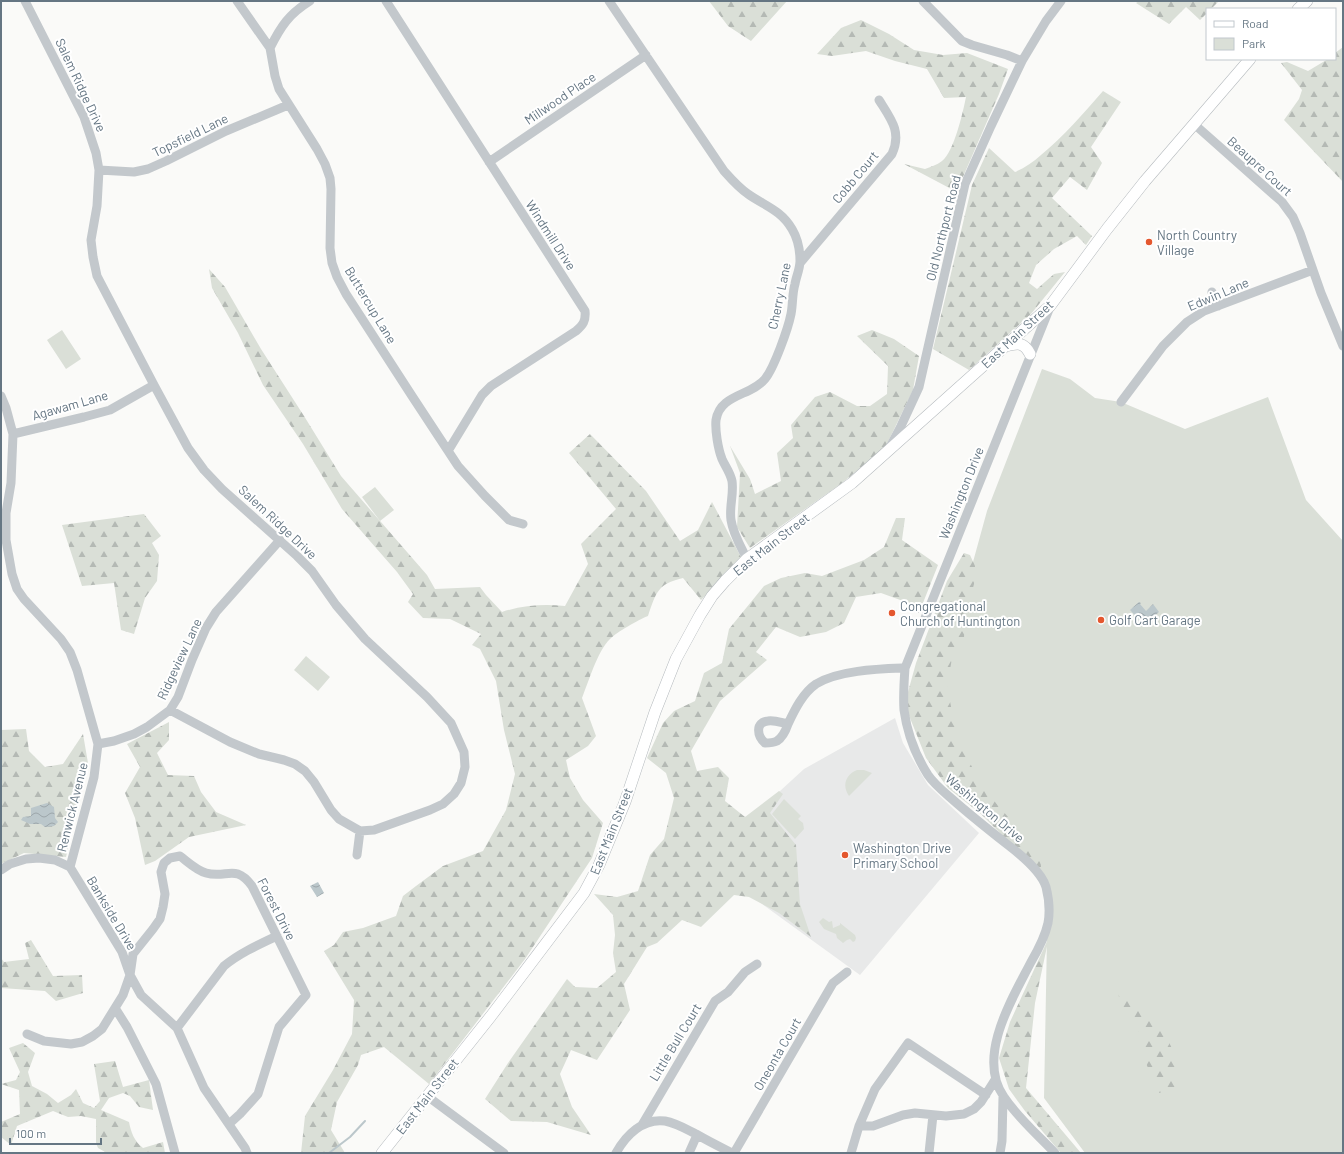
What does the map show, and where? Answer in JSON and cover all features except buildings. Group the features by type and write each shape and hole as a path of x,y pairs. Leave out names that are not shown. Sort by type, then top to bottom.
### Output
{"main road":[{"path":"1299,8 1307,1"},
{"name":"East Main Street","path":"382,1153 491,1016 584,893 599,865 617,822 661,694 679,652 712,596 747,559 852,482 1050,306 1145,181 1249,60"},
{"path":"1006,346 1016,344 1022,345 1027,348 1030,354"}],"street":[{"name":"Salem Ridge Drive","path":"25,1 84,117 96,153 99,170 91,240 92,257 97,276 188,448 204,470 222,488 312,571 336,605 365,639 451,723 464,752 465,767 461,783 454,794 443,804 374,830 360,831"},
{"name":"Buttercup Lane","path":"237,1 270,48 279,89 325,164 330,178 330,248 332,263 337,277 346,294 458,466 509,520 523,524"},
{"path":"270,48 279,29 301,7 310,1"},
{"name":"Windmill Drive","path":"386,1 586,311 586,318 583,325 576,331 491,386 482,395 448,451"},
{"name":"Cherry Lane","path":"609,1 724,171 736,185 774,209 783,217 792,228 798,240 800,263 794,285 791,313 772,368 765,379 757,386 728,400 721,408 716,420 718,443 722,459 732,480 731,519 734,530 747,559"},
{"path":"923,1 962,41 1022,61"},
{"name":"Old Northport Road","path":"888,451 919,387 965,184 1022,61 1046,21 1061,1"},
{"name":"Millwood Place","path":"489,162 646,55"},
{"name":"Cobb Court","path":"800,263 892,154 896,145 894,126 879,100"},
{"name":"Topsfield Lane","path":"99,170 134,172 148,169 226,131 288,105"},
{"name":"Beaupre Court","path":"1194,124 1282,202 1293,217 1343,346"},
{"name":"Edwin Lane","path":"1121,402 1163,346 1186,322 1204,311 1313,270"},
{"path":"1212,292 1218,306"},
{"name":"Washington Drive","path":"1050,306 906,668 904,692 906,716 910,734 919,757 929,776 957,804 1022,856 1036,871 1045,885 1049,910 1048,923 1043,940 1020,983 999,1030 993,1052 993,1068 995,1080 1003,1097 1055,1153"},
{"name":"Agawam Lane","path":"13,434 110,410 154,385"},
{"name":"Renwick Avenue","path":"1,396 13,434 11,483 6,520 6,540 12,574 17,589 24,599 61,639 70,652 77,670 98,744 94,777 70,867"},
{"name":"Ridgeview Lane","path":"98,744 114,741 134,734 157,721 170,710 178,697 206,628 216,612 280,540"},
{"path":"788,724 806,693 815,685 829,678 869,670 906,668"},
{"path":"170,710 235,745 259,754 295,764 305,771 314,782 331,810 339,819 360,831 357,855"},
{"name":"Forest Drive","path":"27,1034 44,1041 57,1044 71,1044 82,1042 102,1029 123,995 130,974 133,954 154,930 162,913 165,894 161,872 164,863 170,858 180,856 196,868 207,873 238,873 246,878 252,886 306,995 279,1027 258,1094 229,1124"},
{"path":"1,870 26,859 39,858 55,860 70,867"},
{"name":"Bankside Drive","path":"70,867 122,952 130,974 141,995 177,1028 204,1088 247,1153"},
{"path":"177,1028 224,966 234,958 277,936"},
{"name":"Little Bull Court","path":"642,1125 715,1002 728,992 745,972 757,964"},
{"name":"Oneonta Court","path":"733,1153 833,983 847,972"},
{"path":"115,1008 127,1027 156,1084 175,1153"},
{"path":"851,1153 859,1126 875,1089 908,1043 986,1095"},
{"path":"859,1126 872,1126 896,1117 915,1113 946,1116 964,1114 974,1109 981,1102 995,1080"},
{"path":"427,1096 504,1153"},
{"path":"1000,1153 1002,1141 1003,1097"},
{"path":"929,1153 933,1115"},
{"path":"616,1153 621,1144 630,1134 642,1125 654,1120 666,1121 677,1125 733,1153"},
{"path":"689,1153 698,1135"}],"shaded area":[{"name":"Washington Drive Primary School","path":"895,718 903,743 928,785 979,833 860,975 747,893 745,823 804,769"}],"green space":[{"path":"709,1 787,1 751,41 728,26"},
{"path":"1139,1 1219,1 1212,8 1206,8 1206,14 1200,20 1186,7 1169,24 1136,3"},
{"path":"861,20 889,34 914,50 943,55 967,53 1008,69 999,94 959,186 955,191 904,164 925,169 942,161 954,141 966,97 944,98 927,69 895,61 866,51 832,56 817,54 841,28"},
{"path":"1343,47 1343,182 1284,120 1299,99 1302,90 1281,63 1287,62 1308,71 1326,60 1336,60 1336,52"},
{"path":"1103,91 1121,102 1091,147 1102,163 1087,190 1070,177 1052,198 1092,236 1086,245 1077,236 1054,249 1036,265 1029,283 1037,289 1054,274 1065,272 1031,314 969,370 933,349 972,185 989,148 1015,172 1026,167 1058,140"},
{"path":"209,269 225,287 261,349 341,476 427,575 435,589 480,587 502,612 534,606 565,606 588,564 581,544 616,509 569,453 590,434 646,491 680,541 698,530 712,502 742,559 701,600 683,578 668,583 656,595 648,616 617,633 605,645 597,659 582,698 596,736 588,746 566,760 570,778 583,800 603,823 592,858 525,959 429,1084 384,1047 361,1055 358,1065 337,1102 331,1130 345,1153 301,1153 305,1116 333,1070 352,1034 354,1000 324,951 334,945 343,932 363,928 396,916 403,896 416,886 443,866 483,851 506,810 515,774 504,730 496,681 480,649 472,645 481,634 450,619 423,618 408,602 413,594 397,572 342,509 303,444 263,385 238,333 212,288"},
{"path":"62,330 81,359 66,369 47,340"},
{"path":"872,330 894,339 919,356 913,390 885,448 842,483 750,548 737,527 740,473 730,446 750,479 755,494 781,481 777,453 793,438 791,425 815,397 830,392 857,406 870,406 887,394 888,366 857,336"},
{"path":"1042,369 1070,379 1095,398 1121,402 1185,429 1268,397 1306,500 1343,541 1343,1153 1085,1153 1044,1098 1048,884 972,782 937,693 987,511"},
{"path":"375,487 394,510 380,521 362,497"},
{"path":"144,514 161,536 152,543 159,555 157,581 145,598 134,634 121,630 114,583 82,586 62,525"},
{"path":"896,518 905,518 902,540 938,565 919,613 903,601 881,593 856,597 844,623 826,632 800,637 776,627 756,652 767,660 720,701 691,751 697,771 718,767 729,778 725,801 745,817 779,791 783,794 770,813 796,845 800,904 811,937 779,913 749,897 734,895 701,927 682,920 657,943 647,947 624,984 630,1010 597,1060 571,1050 560,1074 572,1107 591,1135 547,1122 511,1121 485,1099 508,1063 567,979 575,987 597,988 616,972 613,953 615,935 613,915 594,894 617,897 638,891 650,855 664,839 674,798 666,773 647,758 663,723 674,711 695,701 704,673 722,663 729,629 764,586 781,578 805,573 822,576 864,560 884,547"},
{"path":"964,553 970,555 975,566 974,584 965,618 964,638 953,653 947,686 957,737 982,787 1015,825 1040,858 1042,875 981,814 948,788 926,758 908,713 908,692 916,663 947,581"},
{"path":"306,656 330,677 318,691 294,670"},
{"path":"169,722 169,740 157,753 168,775 194,776 201,792 216,812 246,825 189,837 155,861 145,865 135,818 125,793 140,767 127,744"},
{"path":"26,729 29,751 45,767 63,764 83,734 88,763 66,857 24,853 1,864 1,730"},
{"path":"857,770 864,770 872,773 849,796 845,785 846,781 853,772"},
{"path":"784,799 801,816 798,819 803,823 804,829 795,839 772,814"},
{"path":"823,918 829,922 832,921 833,928 840,925 840,923 855,935 855,941 853,942 850,939 843,943 837,938 836,934 824,929 819,922"},
{"path":"1049,937 1035,1003 1026,1088 1081,1153 1061,1153 1025,1111 1009,1089 999,1058 1010,1022"},
{"path":"31,940 53,976 82,975 83,993 56,1001 45,991 1,988 1,958 4,962 29,959 25,943"},
{"path":"1127,989 1165,1034 1179,1063 1177,1087 1159,1093 1145,1061 1143,1036 1121,1012 1118,990"},
{"path":"23,1043 35,1053 28,1072 32,1086 47,1094 58,1103 71,1095 76,1089 83,1103 94,1108 100,1101 94,1064 115,1061 123,1087 149,1080 153,1110 139,1107 130,1096 123,1093 109,1098 101,1110 129,1122 133,1136 143,1148 163,1142 165,1153 107,1153 98,1148 96,1143 96,1119 81,1116 68,1117 53,1111 17,1126 11,1145 1,1137 1,1122 20,1114 19,1090 1,1084 16,1080 20,1072 9,1048"}],"water":[{"path":"1139,602 1146,611 1153,604 1159,612 1144,625 1130,610"},
{"path":"47,803 54,807 55,818 58,822 54,826 45,827 41,824 30,824 21,820 23,817 31,816 31,808"},
{"path":"318,882 324,893 317,897 310,886"}],"waterway":[{"path":"329,1153 350,1137 365,1121"}],"place":[{"name":"North Country Village","path":"1149,242"},
{"name":"Congregational Church of Huntington","path":"892,613"},
{"name":"Golf Cart Garage","path":"1101,620"},
{"name":"Washington Drive Primary School","path":"845,855"}]}
